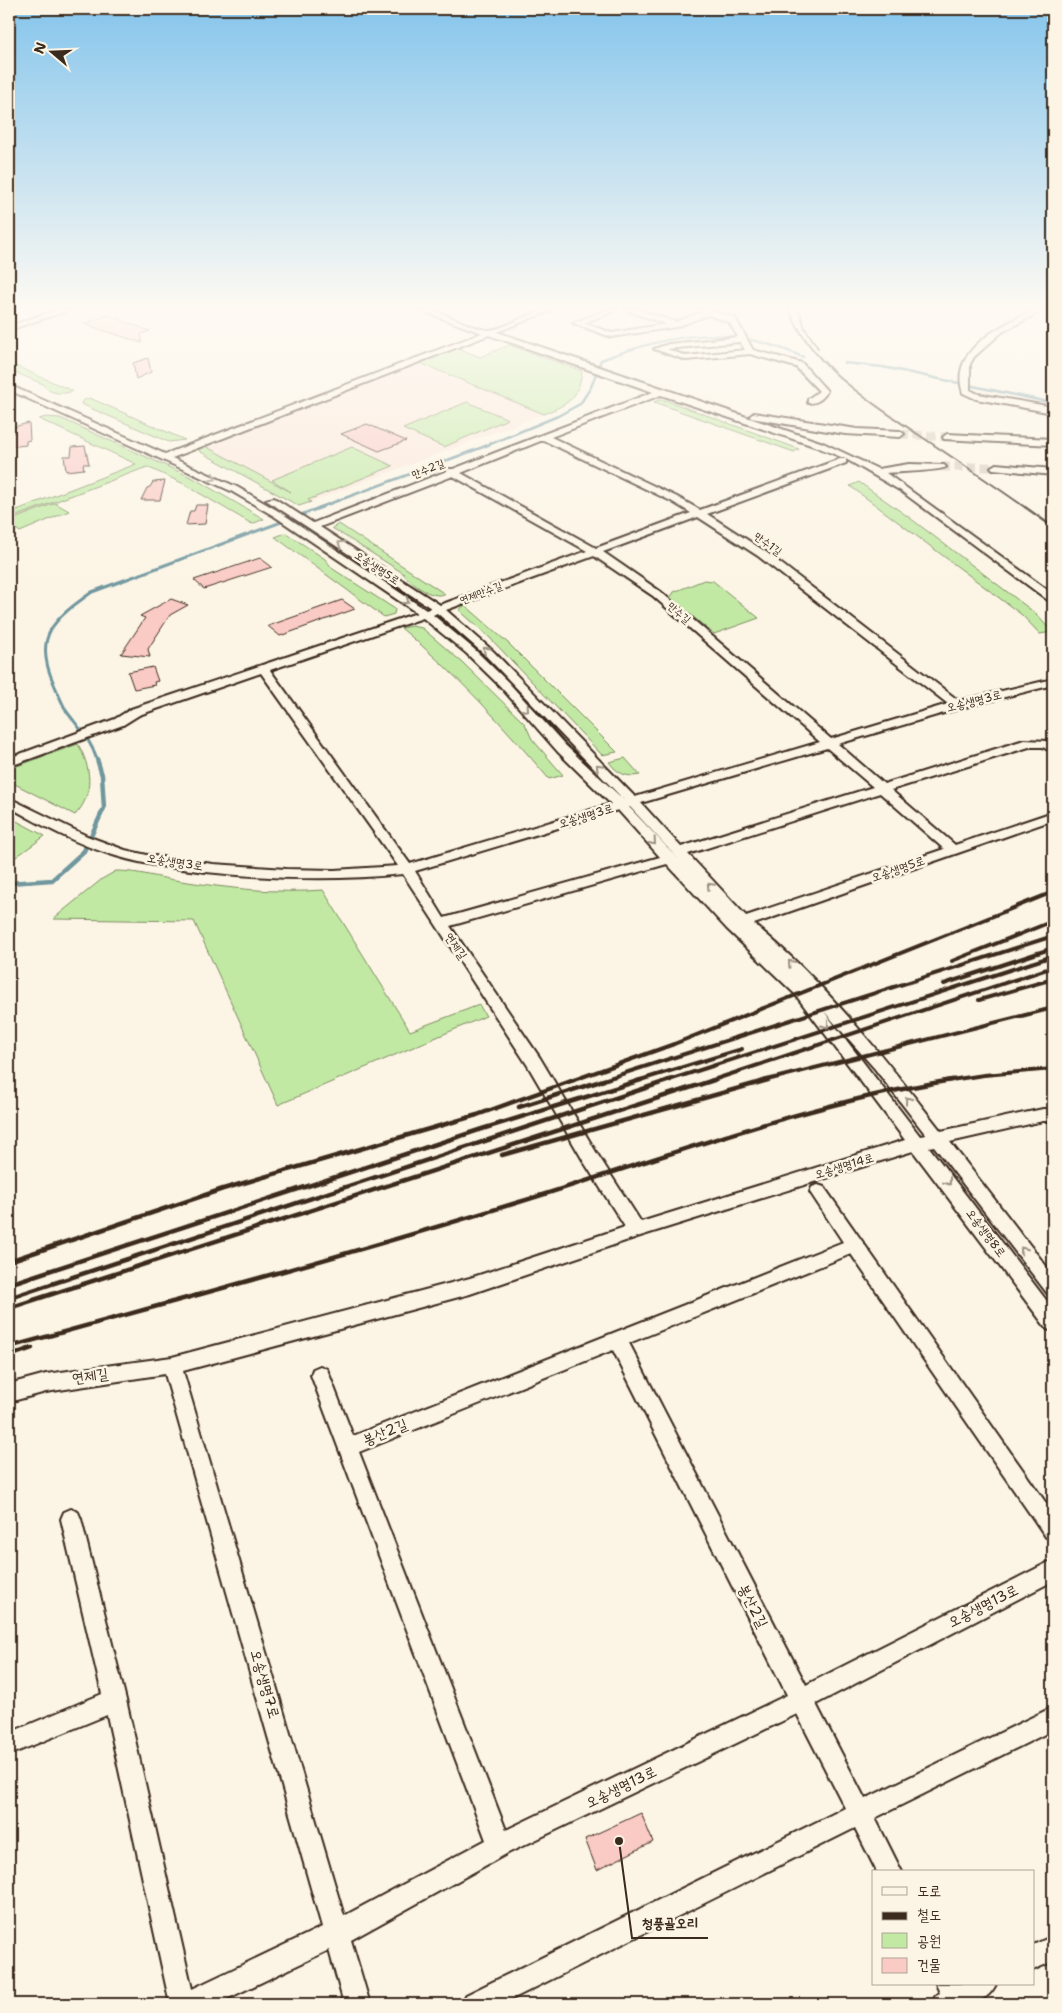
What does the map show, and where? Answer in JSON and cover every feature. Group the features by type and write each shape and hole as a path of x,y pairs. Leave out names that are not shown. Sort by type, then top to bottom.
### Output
{"street":[{"name":"오송생명5로","path":"47,404 234,488 277,514 425,614 504,684 562,748 627,804"},
{"name":"오송생명5로","path":"67,404 219,471 289,509 439,609 489,653 673,856 738,924 1053,816"},
{"path":"166,457 304,404"},
{"name":"만수2길","path":"314,526 451,471 630,404"},
{"path":"700,404 797,439 808,447 840,456 876,472 903,488 1053,599"},
{"path":"1020,404 1053,410"},
{"path":"706,406 854,431"},
{"path":"797,439 828,430 900,434"},
{"path":"854,431 836,434 832,438 834,447 840,456 906,498 1053,610"},
{"name":"만수1길","path":"544,437 700,514 762,554 957,705"},
{"path":"947,437 1053,442"},
{"name":"연제만수길","path":"9,762 119,722 135,712 425,614 700,514 840,456"},
{"path":"876,472 909,467 941,467"},
{"path":"996,467 1053,472"},
{"name":"만수길","path":"451,471 594,552 657,594 953,850"},
{"name":"연제길","path":"264,669 407,869 441,924 534,1062 590,1157 637,1230"},
{"name":"오송생명3로","path":"9,802 54,828 110,850 166,862 284,874 328,876 407,869 828,742 957,705 1053,682"},
{"path":"441,924 673,856 1028,743 1046,744 1053,749"},
{"name":"오송생명8로","path":"738,924 786,958 881,1065 1053,1288"},
{"name":"오송생명8로","path":"738,924 800,990 1053,1323"},
{"name":"오송생명14로","path":"172,1365 470,1286 637,1230 918,1143 1043,1115 1053,1115"},
{"path":"818,1192 1053,1530"},
{"name":"봉산2길","path":"348,1447 854,1245"},
{"name":"봉산2길","path":"617,1339 889,1870"},
{"name":"연제길","path":"9,1393 46,1383 172,1365"},
{"name":"오송생명7로","path":"172,1365 357,2004"},
{"path":"320,1375 500,1845"},
{"path":"71,1520 115,1700 183,2004"},
{"name":"오송생명13로","path":"189,2004 338,1933 500,1845 801,1700 1053,1570"},
{"path":"9,1744 115,1700"},
{"path":"475,2004 1053,1718"},
{"path":"1034,1958 1053,1948"},
{"path":"952,1998 979,1986"}],"shaded area":[{"path":"314,404 520,404 544,414 311,502 205,446"}],"green space":[{"path":"81,404 103,404 185,440 169,442"},
{"path":"462,404 472,404 508,419 444,447 403,429"},
{"path":"520,404 565,404 544,414"},
{"path":"659,404 676,404 799,449 794,452"},
{"path":"46,417 60,418 193,478 264,519 252,524 182,483 147,467 9,519 9,513 136,464 39,419"},
{"path":"205,446 291,492 272,480 352,447 393,466 308,500 311,502 299,506 199,451 200,448"},
{"path":"859,482 910,518 1035,613 1052,632 1040,634 1022,615 850,486"},
{"path":"55,503 69,511 20,532 9,524 9,521"},
{"path":"339,524 445,594 434,594 422,590 403,573 332,528"},
{"path":"286,533 325,559 333,569 395,609 394,614 384,617 275,537"},
{"path":"704,580 713,581 759,618 714,634 670,598 674,592"},
{"path":"465,605 508,643 617,752 602,755 489,637 459,610"},
{"path":"411,626 422,628 463,663 525,724 532,739 563,775 549,779 478,700 441,663 401,628"},
{"path":"78,744 86,762 89,780 86,798 75,815 9,781 9,769"},
{"path":"625,758 640,775 630,776 622,774 609,762"},
{"path":"9,817 45,836 9,862"},
{"path":"116,871 133,872 198,884 252,890 323,890 410,1031 479,1005 486,1016 278,1105 194,921 53,919 102,879"}],"building":[{"path":"29,423 30,440 26,441 26,445 9,447 9,433 14,433 13,427"},
{"path":"367,424 406,441 379,451 341,434"},
{"path":"85,446 89,464 83,464 84,469 66,471 64,456 71,456 72,447"},
{"path":"165,481 160,500 141,500 147,488 153,482"},
{"path":"196,505 208,505 205,524 186,525 190,511 194,511"},
{"path":"260,558 272,567 204,589 194,580"},
{"path":"171,599 188,605 170,615 148,649 150,657 121,654 145,618 140,616"},
{"path":"342,600 355,609 280,636 268,626"},
{"path":"153,667 158,681 154,682 155,685 134,689 128,672"},
{"path":"641,1813 653,1842 597,1870 585,1839"}],"waterway":[{"path":"318,508 483,447 558,416 580,404"},
{"path":"97,760 88,740 65,709 48,667 45,653 46,641 57,620 92,592 322,507"},
{"path":"9,883 52,880 84,851 104,808 102,775 97,759"}],"tunnel":[{"path":"900,434 947,437"},
{"path":"941,467 996,467"}],"railway":[{"path":"874,404 1026,508"},
{"path":"1025,507 1053,527"},
{"path":"571,1081 674,1044 1053,892"},
{"path":"952,961 1053,921"},
{"path":"600,1081 1053,936"},
{"path":"944,984 1053,948"},
{"path":"666,1081 1053,956"},
{"path":"710,1081 1053,967"},
{"path":"979,1000 1053,979"},
{"path":"763,1081 1053,1008"},
{"path":"637,1081 742,1049"},
{"path":"944,1081 984,1075 1053,1069"},
{"path":"9,1261 223,1189 477,1115 574,1080"},
{"path":"519,1107 604,1080"},
{"path":"9,1284 482,1129 641,1080"},
{"path":"9,1298 670,1080"},
{"path":"9,1308 714,1080"},
{"path":"502,1155 768,1080"},
{"path":"9,1347 390,1241 786,1118 896,1090 952,1080"},
{"path":"9,1356 32,1348"}],"place":[{"name":"청풍골오리","path":"619,1841"}]}
